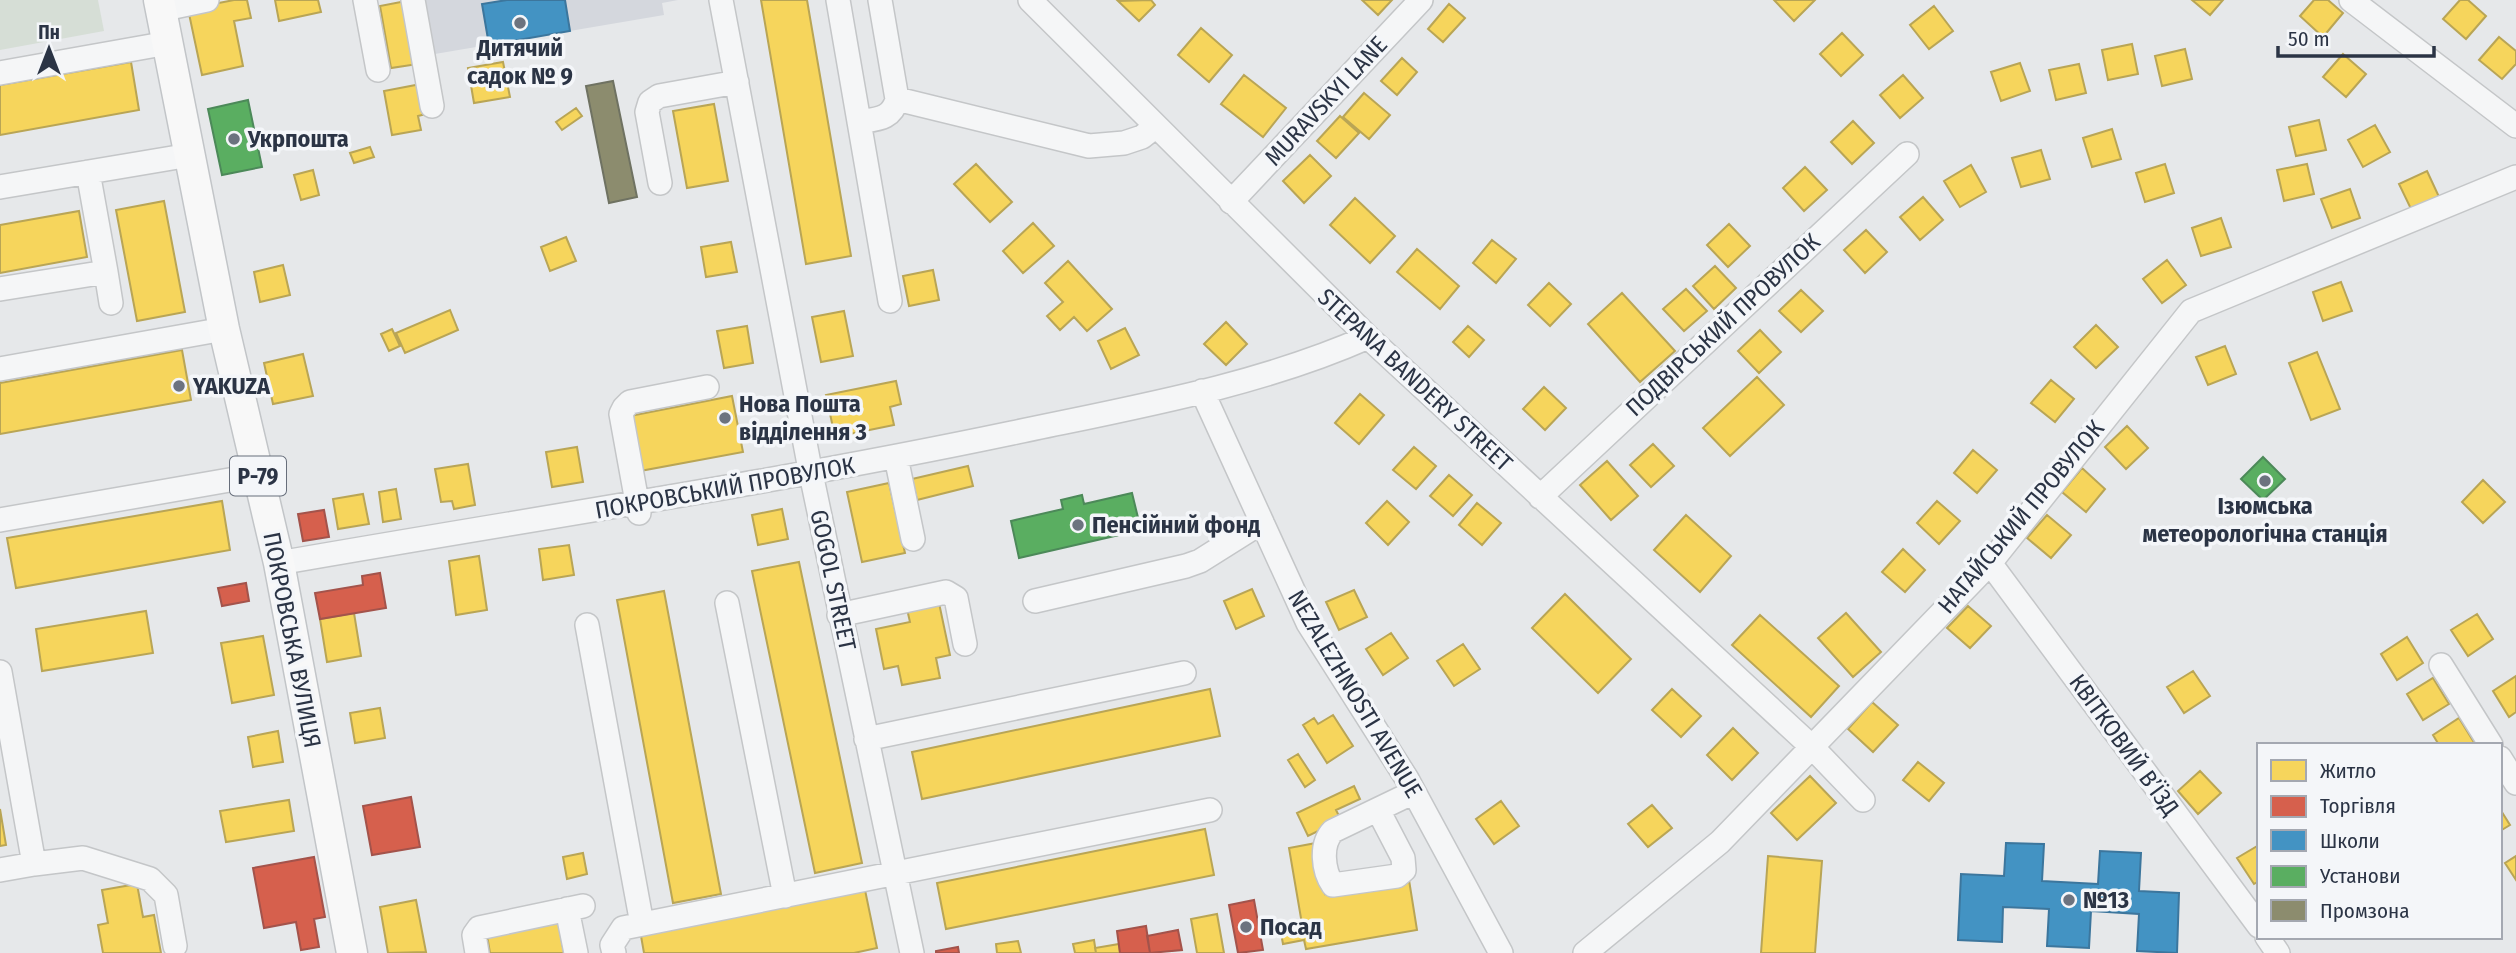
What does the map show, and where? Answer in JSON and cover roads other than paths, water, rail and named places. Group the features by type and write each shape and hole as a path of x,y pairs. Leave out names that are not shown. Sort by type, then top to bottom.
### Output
{"main road":[{"name":"ПОКРОВСЬКА ВУЛИЦЯ","path":"167,4 168,43 224,329 279,563 352,953"}],"street":[{"path":"167,4 207,0"},
{"path":"365,0 378,70"},
{"path":"413,0 432,106"},
{"name":"GOGOL STREET","path":"721,0 839,615 912,953"},
{"path":"838,0 890,301"},
{"path":"859,122 888,116 897,99 880,0"},
{"name":"STEPANA BANDERY STREET","path":"1030,0 1368,337 1812,747 1863,800"},
{"name":"MURAVSKYI LANE","path":"1231,202 1421,0"},
{"path":"2351,0 2516,126"},
{"path":"0,73 168,43"},
{"path":"660,183 647,112 650,102 659,96 737,82"},
{"path":"897,99 1089,146 1124,144 1142,137 1156,126"},
{"name":"ПОДВІРСЬКИЙ ПРОВУЛОК","path":"1540,497 1907,153"},
{"path":"0,187 190,155"},
{"path":"88,172 111,303"},
{"name":"НАГАЙСЬКИЙ ПРОВУЛОК","path":"1585,953 1720,842 1990,563 2191,311 2516,177"},
{"path":"0,289 106,272"},
{"path":"0,369 224,329"},
{"name":"ПОКРОВСЬКИЙ ПРОВУЛОК","path":"279,563 896,457 1202,391 1331,354 1368,337"},
{"path":"639,513 621,414 624,408 630,402 707,387"},
{"name":"NEZALEZHNOSTI AVENUE","path":"1202,391 1308,623 1414,792 1501,953"},
{"path":"896,457 913,539"},
{"path":"0,520 258,475"},
{"path":"1035,601 1186,566 1200,561 1262,522"},
{"name":"КВІТКОВИЙ В’ЇЗД","path":"1990,563 2257,923"},
{"path":"839,615 946,592 956,598 965,644"},
{"path":"727,603 785,895"},
{"path":"587,625 642,924"},
{"path":"2441,665 2490,743"},
{"path":"0,672 34,864"},
{"path":"866,739 1184,673"},
{"path":"2502,761 2516,783"},
{"path":"1378,810 1414,792"},
{"path":"614,953 612,945 623,928 1210,810"},
{"path":"0,870 83,858 150,879 166,895 175,946"},
{"path":"477,953 474,935 479,928 575,908 576,953"}],"place":[{"name":"Дитячий садок № 9","path":"520,23"},
{"name":"Укрпошта","path":"234,139"},
{"name":"YAKUZA","path":"179,386"},
{"name":"Нова Пошта відділення 3","path":"725,418"},
{"name":"Ізюмська метеорологічна станція","path":"2265,481"},
{"name":"Пенсійний фонд","path":"1078,525"},
{"name":"№13","path":"2069,900"},
{"name":"Посад","path":"1246,927"}]}
